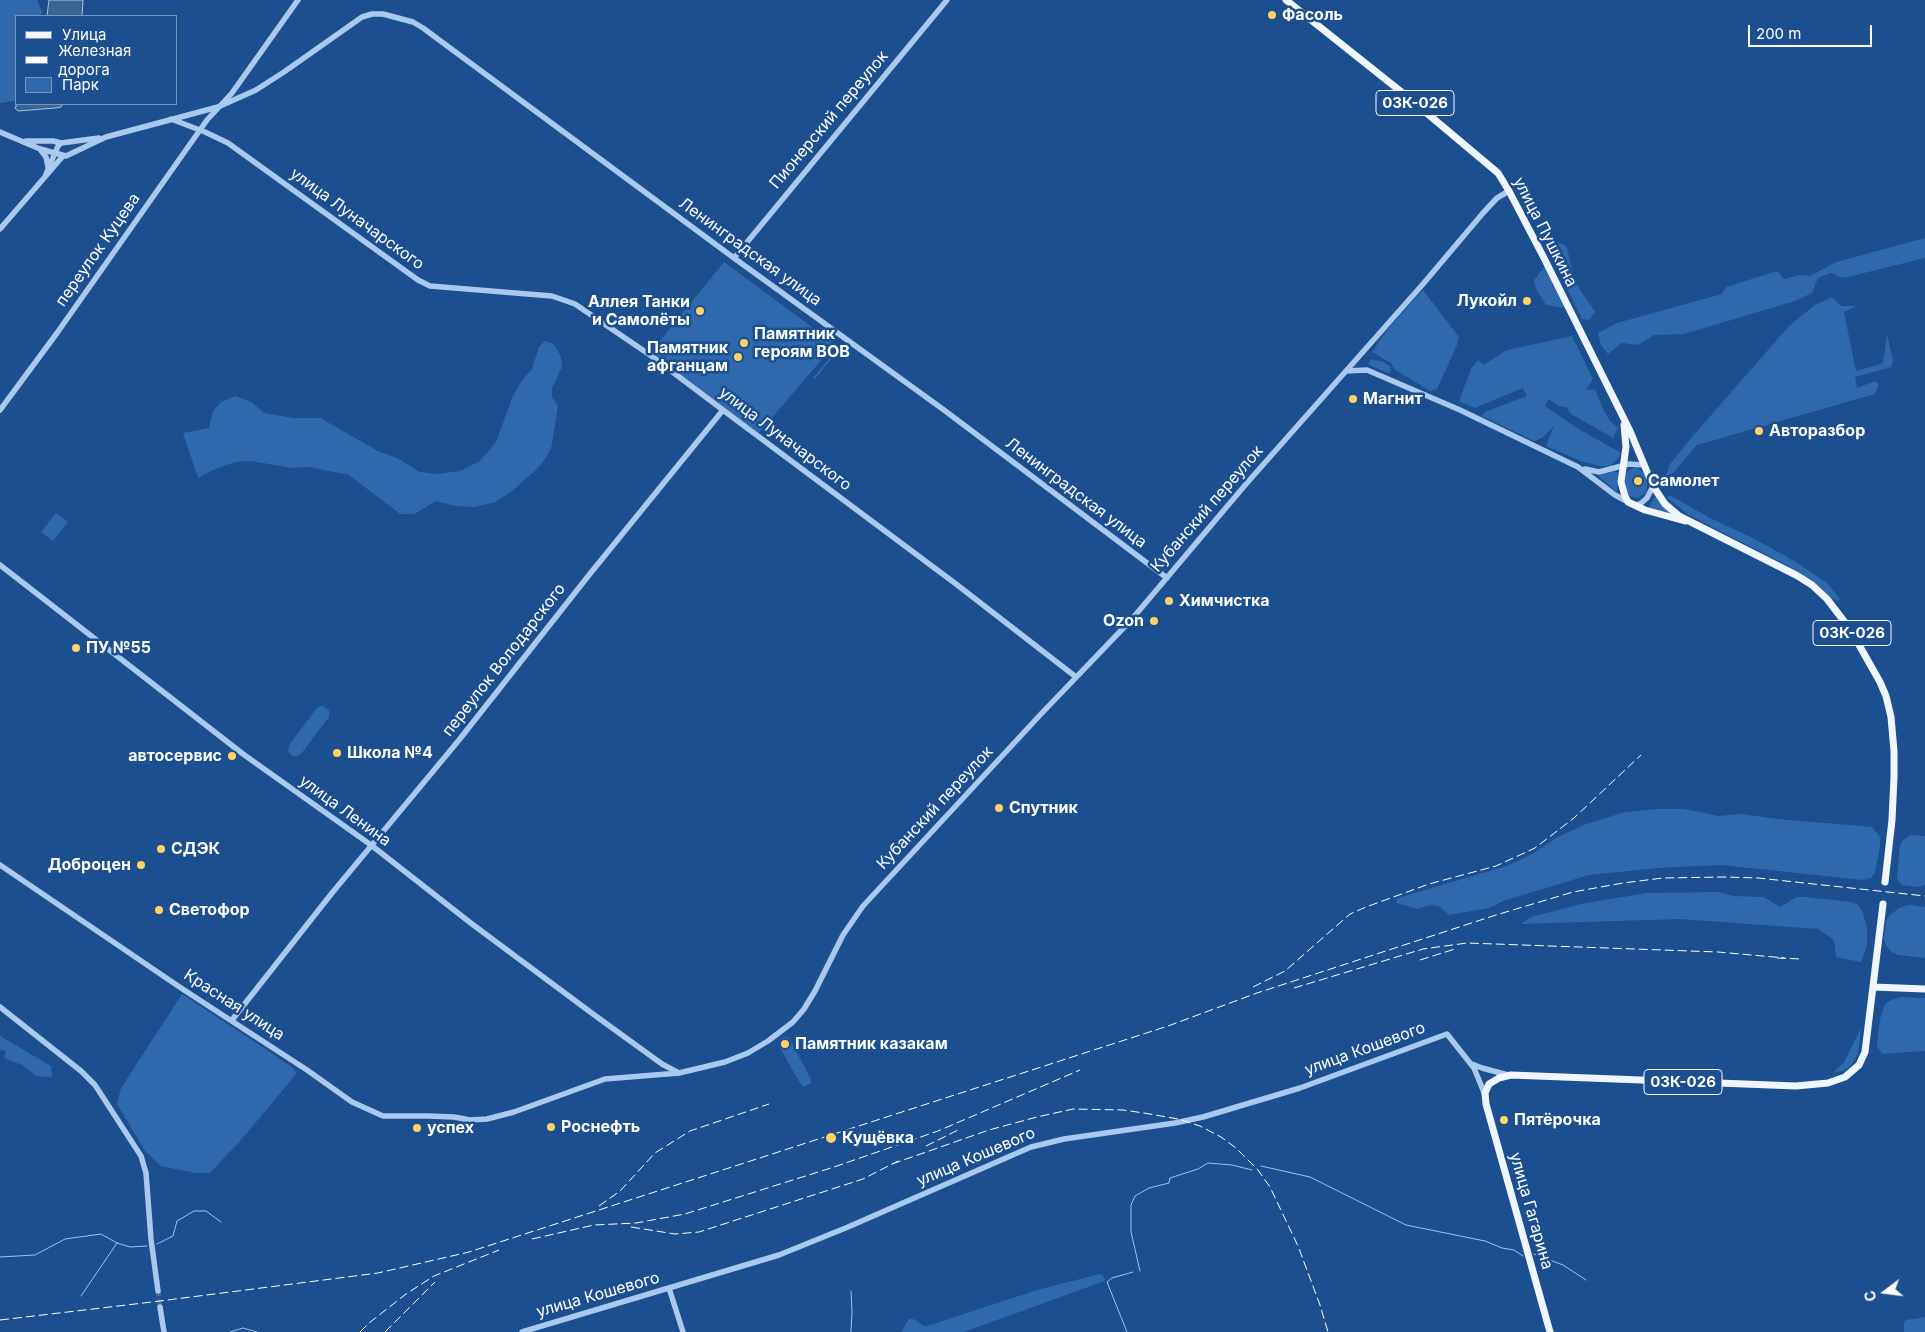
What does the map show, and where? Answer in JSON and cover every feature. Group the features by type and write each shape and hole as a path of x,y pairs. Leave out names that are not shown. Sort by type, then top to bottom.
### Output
{"main road":[{"name":"улица Пушкина","path":"1286,0 1498,173 1509,191 1622,415 1653,486"},
{"name":"улица Пушкина","path":"1622,415 1626,438 1621,482 1631,504"},
{"name":"03К-026","path":"1653,486 1660,498 1672,511 1812,585 1837,612 1875,672 1886,696 1891,717 1894,751 1892,820 1885,882"},
{"name":"03К-026","path":"1631,504 1660,515 1694,524"},
{"name":"03К-026","path":"1486,1098 1487,1088 1492,1082 1510,1075 1796,1086 1838,1081 1853,1072 1859,1065 1865,1052 1883,904"},
{"path":"1873,986 1925,990"},
{"name":"улица Гагарина","path":"1486,1098 1550,1332"}],"street":[{"name":"переулок Куцева","path":"0,410 57,333 200,130 232,93 298,0"},
{"name":"Пионерский переулок","path":"734,258 947,0"},
{"name":"переулок Куцева","path":"218,107 256,90 362,17 372,14 383,14"},
{"name":"Ленинградская улица","path":"383,14 413,22 423,28 734,258 944,410 1167,578"},
{"path":"0,132 40,149 61,150 218,107"},
{"name":"улица Луначарского","path":"171,119 228,143 418,280 430,286 552,296 575,304 650,355 956,584 1076,677"},
{"path":"45,175 61,150 106,137"},
{"path":"21,141 54,141 61,150"},
{"path":"40,149 46,157 48,168"},
{"path":"0,229 45,175 61,150"},
{"name":"Кубанский переулок","path":"470,1120 499,1117 605,1079 679,1073 725,1062 768,1042 793,1022 815,991 843,935 863,906 1132,619 1246,484 1483,213 1497,198 1509,191"},
{"path":"1346,371 1367,370 1460,410 1578,467 1621,499 1631,504 1640,504 1647,498 1653,486"},
{"name":"переулок Володарского","path":"232,1020 723,410"},
{"path":"1578,467 1599,472 1635,463 1644,465"},
{"name":"улица Ленина","path":"0,565 243,754 371,845 472,924 662,1064 679,1073"},
{"name":"Красная улица","path":"0,865 181,988 232,1020 352,1102 370,1112 383,1116 446,1116 470,1120"},
{"path":"0,1007 81,1071 95,1085 134,1144 146,1173 148,1208 158,1290"},
{"name":"улица Гагарина","path":"1447,1034 1470,1062 1486,1098"},
{"name":"улица Кошевого","path":"522,1332 779,1255 821,1239 1032,1146 1058,1140 1158,1126 1203,1116 1300,1088 1447,1034"},
{"path":"1470,1062 1482,1068 1510,1075"},
{"path":"669,1288 683,1332"},
{"path":"160,1307 164,1332"}],"green space":[{"path":"0,0 37,0 42,12 41,15 15,15 15,101 0,103"},
{"path":"1925,238 1925,258 1842,278 1831,273 1818,278 1812,293 1795,301 1684,334 1654,335 1638,345 1622,343 1608,354 1601,345 1598,333 1617,323 1722,294 1726,287 1777,271 1784,279 1801,275 1810,276 1836,262"},
{"path":"1549,240 1565,245 1567,248 1575,282 1595,312 1589,320 1582,319 1545,244"},
{"path":"724,262 835,344 759,433 650,353"},
{"path":"1545,266 1566,308 1546,305 1536,289 1534,280"},
{"path":"1423,290 1459,337 1437,389 1430,391 1394,369 1391,363 1372,352 1387,330"},
{"path":"1832,297 1841,306 1857,306 1844,312 1856,371 1883,363 1887,334 1893,361 1891,367 1855,377 1857,388 1875,381 1879,385 1875,394 1697,445 1674,472 1664,480 1670,464 1789,326 1815,305"},
{"path":"1572,336 1593,379 1586,390 1595,389 1610,421 1618,428 1613,438 1571,414 1566,407 1558,406 1549,399 1545,406 1577,428 1621,453 1610,466 1600,466 1581,461 1546,446 1554,426 1542,438 1534,441 1482,416 1485,412 1527,396 1523,388 1475,408 1459,401 1471,369 1478,360 1484,365 1507,350"},
{"path":"545,341 554,344 561,357 562,367 552,388 552,397 558,406 551,449 541,465 511,492 495,502 475,507 455,506 436,501 414,514 400,514 349,475 309,467 292,468 251,461 235,462 198,478 183,433 209,428 213,411 221,402 235,396 251,402 264,413 293,418 320,418 420,472 437,474 460,471 480,461 496,442 512,398 522,380 532,369 539,347"},
{"path":"837,349 838,351 815,379 813,378"},
{"path":"1371,359 1390,366 1391,371 1388,373 1371,366 1368,363"},
{"path":"1635,467 1644,473 1648,482 1646,493 1638,498 1629,496 1624,483 1627,472"},
{"path":"1615,471 1618,473 1617,492 1598,476"},
{"path":"1669,495 1796,562 1827,583 1840,599 1838,601 1828,597 1796,570 1687,514 1667,497"},
{"path":"1656,496 1678,516 1648,508"},
{"path":"56,513 68,522 53,541 41,532"},
{"path":"322,706 329,710 329,717 301,754 292,756 288,751 289,745 317,708"},
{"path":"1684,809 1719,816 1740,814 1872,827 1880,837 1875,872 1871,878 1863,880 1721,865 1658,868 1589,875 1503,901 1489,908 1449,915 1439,906 1429,905 1418,909 1397,903 1396,899 1507,866 1532,854 1558,837 1586,824 1625,812"},
{"path":"1911,835 1925,836 1925,885 1918,887 1902,885 1898,881 1897,875 1900,845 1904,839"},
{"path":"1718,892 1734,896 1764,897 1780,907 1797,897 1852,902 1858,905 1863,913 1867,928 1867,946 1861,962 1836,957 1834,940 1818,929 1680,919 1521,924 1531,917 1581,904 1647,893"},
{"path":"1909,905 1925,907 1925,958 1898,955 1891,952 1886,945 1884,938 1886,922 1889,916 1899,908"},
{"path":"182,994 267,1050 293,1068 297,1073 241,1140 210,1173 195,1173 161,1166 145,1151 117,1104 121,1088"},
{"path":"1902,997 1925,998 1925,1051 1882,1054 1877,1046 1880,1019 1885,1004 1893,999"},
{"path":"1861,1028 1858,1054 1850,1067 1833,1073 1844,1062"},
{"path":"0,1036 51,1066 52,1077 36,1076 22,1065 4,1058 6,1051 0,1050"},
{"path":"789,1038 811,1079 811,1083 804,1087 779,1046 780,1039"},
{"path":"1100,1274 1105,1280 1102,1282 964,1332 902,1332 910,1319 927,1326 1037,1290"},
{"path":"1925,1317 1925,1332 1904,1332 1904,1322 1906,1320"}],"shaded area":[{"path":"49,0 83,0 82,15 47,15"},
{"path":"16,105 62,105 55,108 18,111 15,108"}],"waterway":[{"path":"1140,1271 1131,1232 1131,1205 1135,1196 1149,1188 1169,1183 1170,1178 1198,1169 1208,1163 1232,1165 1252,1170"},
{"path":"1261,1166 1310,1177 1406,1225 1485,1241 1502,1248 1514,1250 1523,1256"},
{"path":"157,1244 173,1236 177,1221 194,1211 206,1211 221,1222"},
{"path":"0,1257 35,1255 65,1239 101,1234 117,1243 130,1247 147,1246"},
{"path":"81,1296 117,1243"},
{"path":"1534,1254 1563,1265 1586,1280"},
{"path":"1127,1332 1107,1282 1112,1278 1133,1272"},
{"path":"851,1291 851,1332"},
{"path":"230,1332 243,1328 257,1332"}],"tunnel":[{"path":"158,1291 160,1307"}],"railway":[{"path":"1253,987 1285,971 1350,914 1429,884 1496,866 1535,848 1574,818 1641,755"},
{"path":"0,1320 378,1273 469,1252 1168,1026 1257,993 1496,915 1573,892 1663,878 1724,877 1758,878 1925,896"},
{"path":"1294,988 1423,949 1467,943 1718,952 1785,958"},
{"path":"1420,960 1455,949"},
{"path":"1777,958 1801,959"},
{"path":"532,1239 594,1225 636,1223 685,1214 834,1167 938,1131 1080,1070"},
{"path":"599,1206 620,1191 655,1153 690,1131 769,1104"},
{"path":"892,1164 989,1130 1073,1109 1123,1110 1178,1119 1200,1126 1221,1137 1236,1148 1258,1170 1270,1187 1298,1246 1328,1332"},
{"path":"926,1146 958,1130"},
{"path":"631,1227 675,1234 699,1232 863,1179 898,1161"},
{"path":"360,1332 406,1294 434,1276 499,1250"},
{"path":"385,1332 435,1282"}],"place":[{"name":"Фасоль","path":"1272,15"},
{"name":"Лукойл","path":"1527,301"},
{"name":"Аллея Танки и Самолёты","path":"700,311"},
{"name":"Памятник героям ВОВ","path":"744,343"},
{"name":"Памятник афганцам","path":"738,357"},
{"name":"Магнит","path":"1353,399"},
{"name":"Авторазбор","path":"1759,431"},
{"name":"Самолет","path":"1638,481"},
{"name":"Химчистка","path":"1169,601"},
{"name":"Ozon","path":"1154,621"},
{"name":"ПУ №55","path":"76,648"},
{"name":"Школа №4","path":"337,753"},
{"name":"автосервис","path":"232,756"},
{"name":"Спутник","path":"999,808"},
{"name":"СДЭК","path":"161,849"},
{"name":"Доброцен","path":"141,865"},
{"name":"Светофор","path":"159,910"},
{"name":"Памятник казакам","path":"785,1044"},
{"name":"Пятёрочка","path":"1504,1120"},
{"name":"Роснефть","path":"551,1127"},
{"name":"успех","path":"417,1128"},
{"name":"Кущёвка","path":"831,1138"}]}
